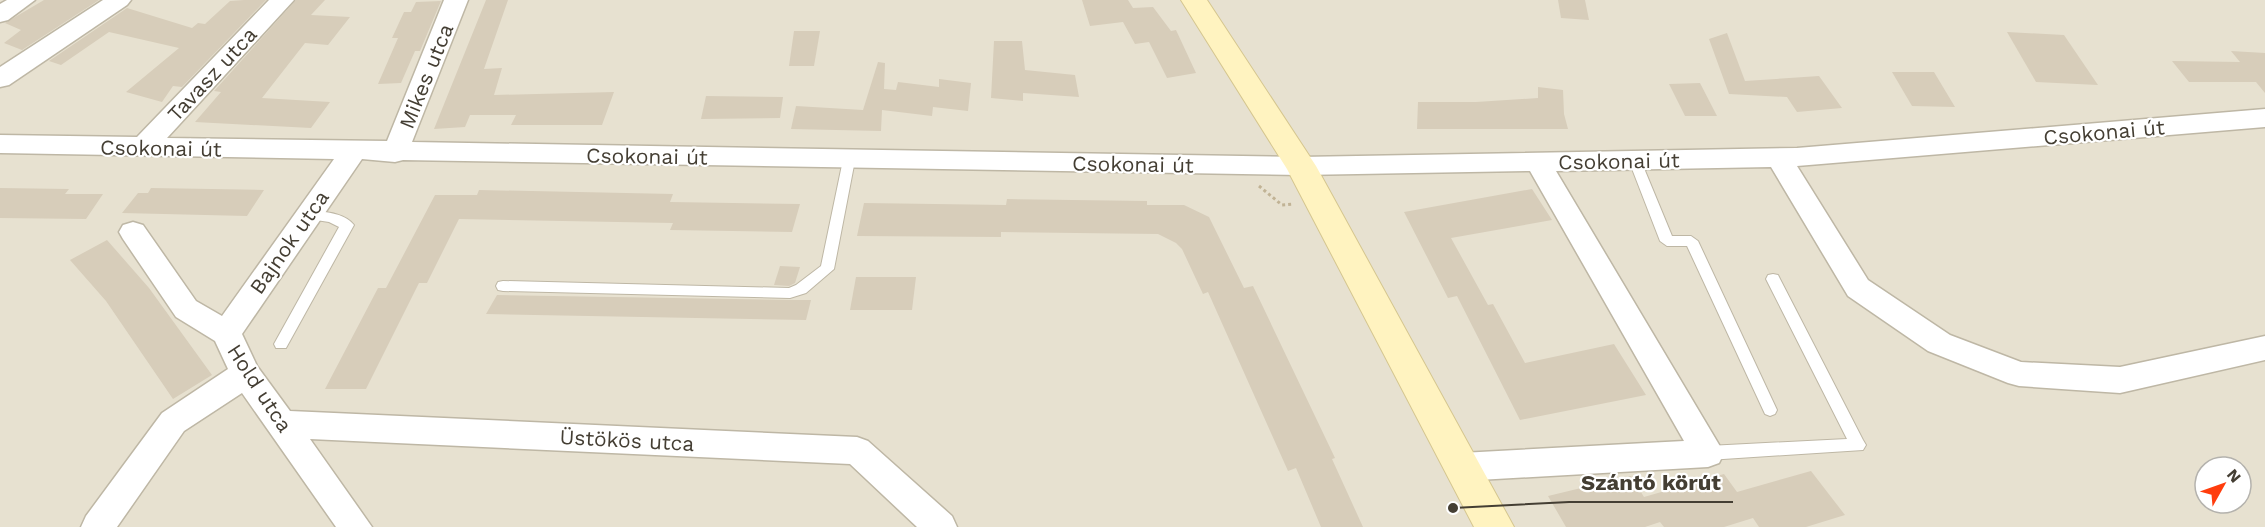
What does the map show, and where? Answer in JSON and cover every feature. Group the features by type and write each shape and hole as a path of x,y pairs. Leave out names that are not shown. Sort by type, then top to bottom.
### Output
{"street":[{"path":"0,15 23,0"},
{"path":"0,79 118,0"},
{"name":"Tavasz utca","path":"143,147 282,0"},
{"name":"Mikes utca","path":"395,153 456,0"},
{"path":"1194,0 1301,166 1494,527"},
{"name":"Csokonai út","path":"0,144 395,153 1301,166 1779,158 2265,118"},
{"name":"Bajnok utca","path":"226,333 353,152"},
{"path":"1779,158 1858,288 1939,343 2019,374 2120,380 2265,348"},
{"path":"1461,467 1708,453 1538,162"},
{"name":"Hold utca","path":"133,232 186,309 226,333 246,374 284,424 355,527"},
{"path":"98,527 173,422 246,374"},
{"name":"Üstökös utca","path":"284,424 857,451 940,527"}],"lane":[{"path":"503,286 790,293 801,289 827,269 849,160"},
{"path":"1635,160 1667,241 1691,241 1770,410"},
{"path":"281,344 347,225 331,217 308,215"},
{"path":"1708,453 1858,444 1773,279"}],"path":[{"path":"1252,180 1282,205 1319,201"}],"shaded area":[{"path":"0,0 2265,0 2265,527 0,527"}],"building":[{"path":"44,0 99,0 22,50 4,43 21,30 5,23"},
{"path":"266,0 182,87 173,86 162,102 126,92 179,48 109,32 61,65 49,61 127,8 192,28 198,23 205,24 230,1"},
{"path":"296,0 325,0 311,15 350,17 328,45 305,43 262,98 330,102 311,128 195,122 221,92 214,91"},
{"path":"486,0 508,0 484,69 502,68 494,95 614,92 602,125 511,125 516,115 470,115 465,127 434,129"},
{"path":"1082,0 1128,0 1133,8 1153,7 1171,31 1176,30 1196,73 1167,78 1149,42 1135,44 1123,22 1090,26"},
{"path":"1558,0 1585,0 1589,20 1561,18"},
{"path":"441,1 420,51 415,51 401,83 378,84 398,38 392,38 404,12 411,12 416,2"},
{"path":"794,31 820,31 814,66 789,66"},
{"path":"2007,32 2064,35 2098,85 2036,82"},
{"path":"1727,33 1745,81 1819,76 1842,108 1797,112 1787,97 1729,94 1709,39"},
{"path":"994,41 1022,41 1025,70 1075,75 1079,97 1023,93 1023,101 991,98"},
{"path":"2231,51 2265,53 2265,93 2256,82 2189,82 2172,61 2240,62"},
{"path":"878,62 885,63 884,89 896,90 898,82 939,87 939,79 971,83 968,111 933,107 932,116 882,110 881,131 791,129 796,106 863,110"},
{"path":"1892,72 1934,72 1955,107 1912,106"},
{"path":"1700,83 1717,116 1685,116 1669,84"},
{"path":"1538,87 1563,90 1564,114 1568,129 1417,129 1418,102 1476,102 1538,98"},
{"path":"706,96 783,97 780,118 701,119"},
{"path":"0,188 69,189 65,194 103,194 86,219 0,218"},
{"path":"151,188 264,190 247,216 122,213 138,193 148,193"},
{"path":"1532,189 1552,220 1451,238 1488,305 1493,304 1525,363 1614,344 1646,395 1520,420 1457,296 1448,298 1404,212"},
{"path":"479,190 673,194 670,202 800,204 792,232 670,230 673,223 459,219 427,283 419,283 366,389 325,389 378,288 386,288 435,195 477,195"},
{"path":"1007,199 1147,201 1147,205 1184,205 1209,217 1244,288 1253,286 1335,458 1332,459 1363,527 1321,527 1296,468 1288,471 1208,292 1203,294 1182,249 1176,243 1158,234 1001,232 1001,237 857,236 864,203 1006,205"},
{"path":"107,240 149,288 212,375 173,399 106,301 70,260"},
{"path":"780,266 800,267 795,283 789,286 774,285"},
{"path":"856,277 916,277 912,310 850,310"},
{"path":"497,295 811,300 806,320 486,314"},
{"path":"1811,471 1845,515 1806,527 1759,527 1753,518 1724,527 1664,527 1660,522 1645,527 1566,527 1548,496 1631,476 1644,497 1724,474 1737,492"}],"place":[{"name":"Szántó körút","path":"1453,508"}]}
